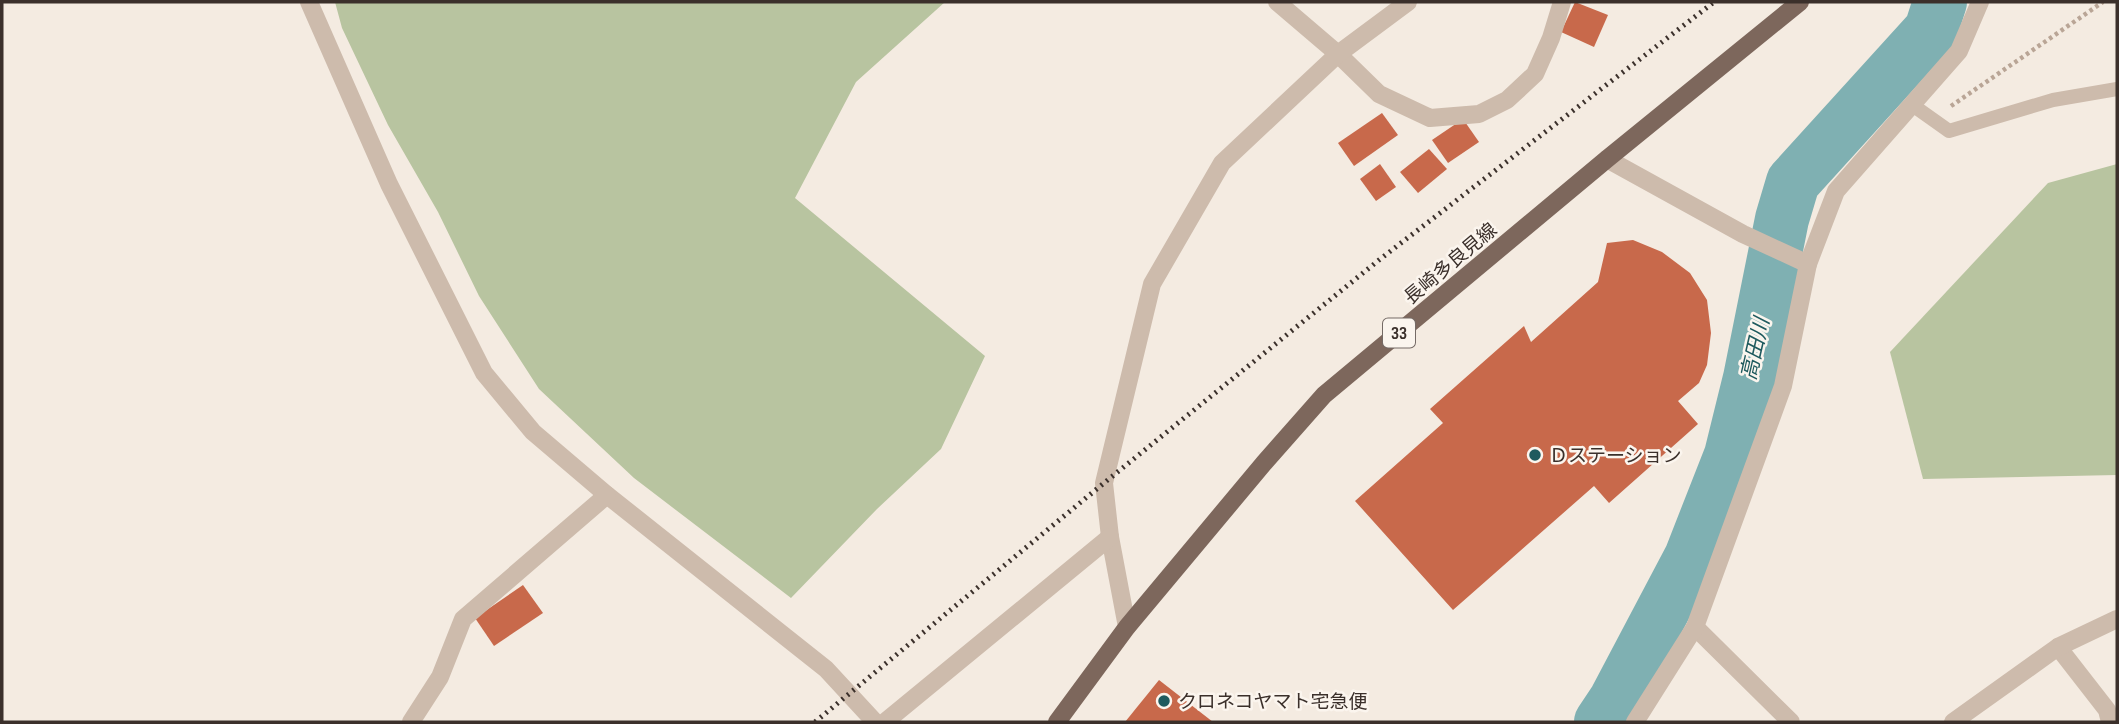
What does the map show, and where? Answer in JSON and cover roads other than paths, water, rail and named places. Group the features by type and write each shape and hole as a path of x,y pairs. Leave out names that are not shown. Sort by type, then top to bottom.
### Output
{"main road":[{"name":"長崎多良見線","path":"1057,722 1127,627 1324,395 1800,2"}],"street":[{"path":"309,2 389,184 484,373 533,432 607,495 826,669 875,722"},
{"path":"1277,2 1338,54 1379,94 1430,118 1479,114 1507,100 1535,74 1551,38 1562,2"},
{"path":"1127,627 1110,537 1104,483 1152,284 1222,163 1338,54 1408,2"},
{"path":"1634,722 1695,627 1783,386 1808,264 1836,191 1959,51 1980,2"},
{"path":"1607,159 1744,234 1808,264"},
{"path":"411,722 440,677 463,619 607,495"},
{"path":"886,722 1110,537"},
{"path":"1953,722 2059,647 2117,620"},
{"path":"1695,627 1791,722"},
{"path":"2059,647 2107,710 2110,722"}],"lane":[{"path":"1911,104 1949,131 2053,100 2117,89"}],"waterway":[{"name":"高田川","path":"1601,722 1615,701 1691,557 1731,455 1750,378 1782,219 1793,182 1931,30 1940,2"}],"railway":[{"path":"815,722 1379,260 1714,2"}],"place":[{"name":"Ｄステーション","path":"1535,455"},
{"name":"クロネコヤマト宅急便","path":"1164,701"}]}
